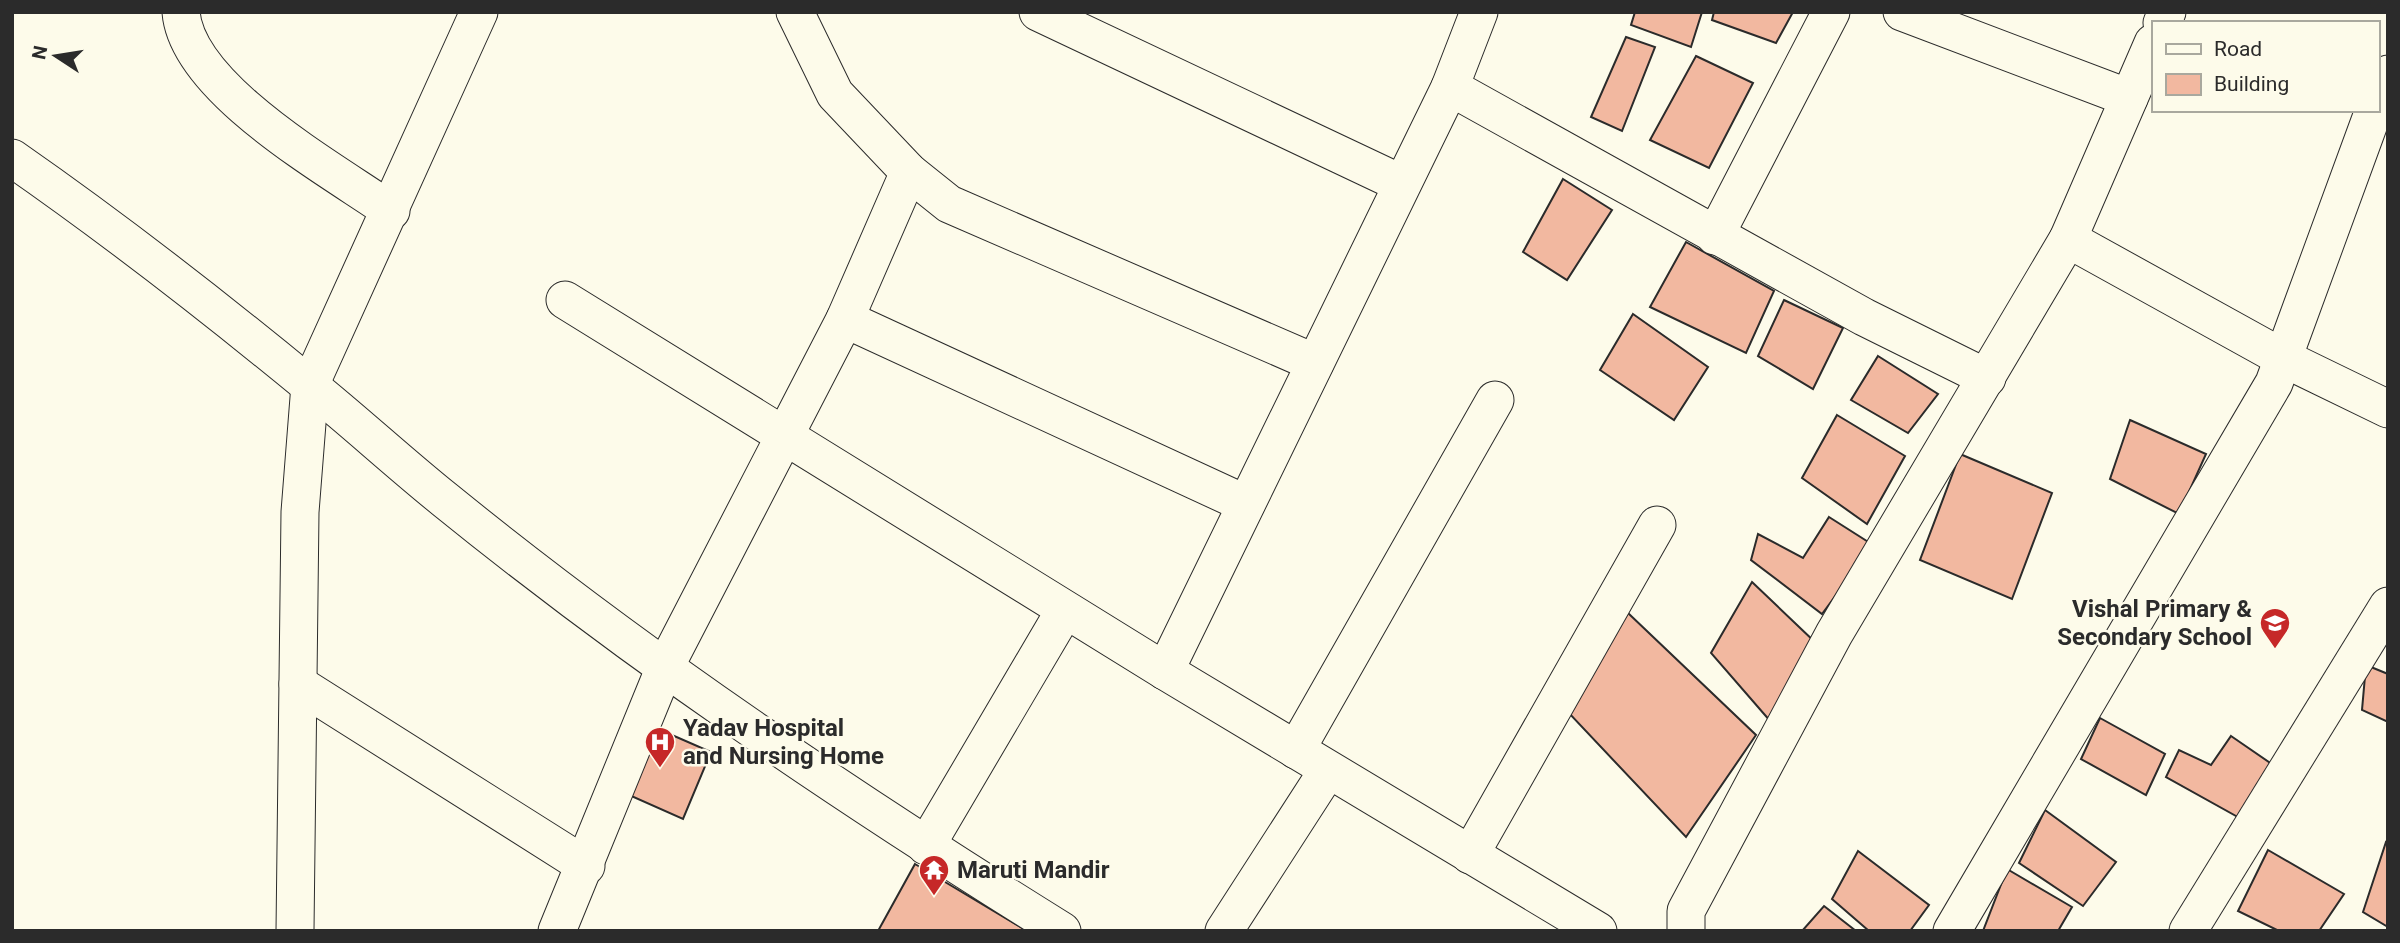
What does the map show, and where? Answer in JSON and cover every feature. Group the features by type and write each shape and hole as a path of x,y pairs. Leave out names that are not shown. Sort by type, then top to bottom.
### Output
{"street":[{"path":"181,12 183,29 201,64 237,104 391,211"},
{"path":"295,931 300,512 310,385 479,12"},
{"path":"795,12 835,94 909,172 949,204 1315,363"},
{"path":"1038,12 1402,184"},
{"path":"1715,236 1831,12"},
{"path":"1902,12 2129,98"},
{"path":"1165,671 1450,87 1475,14"},
{"path":"1694,924 1834,634 2068,239 2152,45"},
{"path":"2379,98 2388,74"},
{"path":"1450,87 1864,317 1987,378"},
{"path":"1952,931 2267,394 2283,358 2373,112"},
{"path":"12,158 98,218 310,385 444,499 665,667 841,792 1062,931"},
{"path":"557,931 586,866 665,667 845,319 909,172"},
{"path":"2068,239 2283,358 2388,409"},
{"path":"565,300 1065,610 1598,931"},
{"path":"845,319 1246,504"},
{"path":"1296,750 1495,400"},
{"path":"1470,855 1657,525"},
{"path":"2188,931 2388,606"},
{"path":"926,846 1065,610"},
{"path":"299,684 586,866"},
{"path":"1224,931 1328,770"}],"building":[{"path":"1635,12 1702,12 1691,47 1631,25"},
{"path":"1714,12 1793,12 1776,43 1712,20"},
{"path":"1626,37 1655,47 1622,131 1591,117"},
{"path":"1696,56 1753,83 1709,168 1650,140"},
{"path":"1563,179 1612,210 1567,280 1523,252"},
{"path":"1686,242 1774,291 1746,353 1650,307"},
{"path":"1784,300 1843,328 1813,389 1758,356"},
{"path":"1633,314 1708,367 1674,420 1600,370"},
{"path":"1878,356 1938,394 1908,433 1851,400"},
{"path":"1837,415 1905,456 1867,524 1802,478"},
{"path":"2130,420 2206,454 2179,514 2110,479"},
{"path":"1960,454 2052,493 2012,599 1920,560"},
{"path":"1829,517 1873,545 1822,614 1751,560 1758,534 1803,558"},
{"path":"1752,582 1818,645 1771,722 1711,653"},
{"path":"1628,613 1756,735 1686,837 1566,710"},
{"path":"2366,665 2388,674 2388,722 2362,710"},
{"path":"2100,718 2165,754 2146,795 2081,759"},
{"path":"649,725 711,752 683,819 620,791"},
{"path":"2231,736 2279,769 2245,821 2166,777 2179,750 2211,765"},
{"path":"2045,810 2116,862 2083,906 2019,863"},
{"path":"2386,842 2388,843 2388,927 2363,912"},
{"path":"2268,850 2344,894 2319,931 2279,931 2238,911"},
{"path":"1858,851 1929,905 1910,931 1869,931 1832,899"},
{"name":"Maruti Mandir","path":"915,864 1027,931 878,931"},
{"path":"2007,869 2072,907 2058,931 1983,931"},
{"path":"1824,906 1856,931 1802,931"}],"place":[{"name":"Vishal Primary & Secondary School","path":"2275,650"},
{"name":"Yadav Hospital and Nursing Home","path":"660,769"},
{"name":"Maruti Mandir","path":"934,897"}]}
